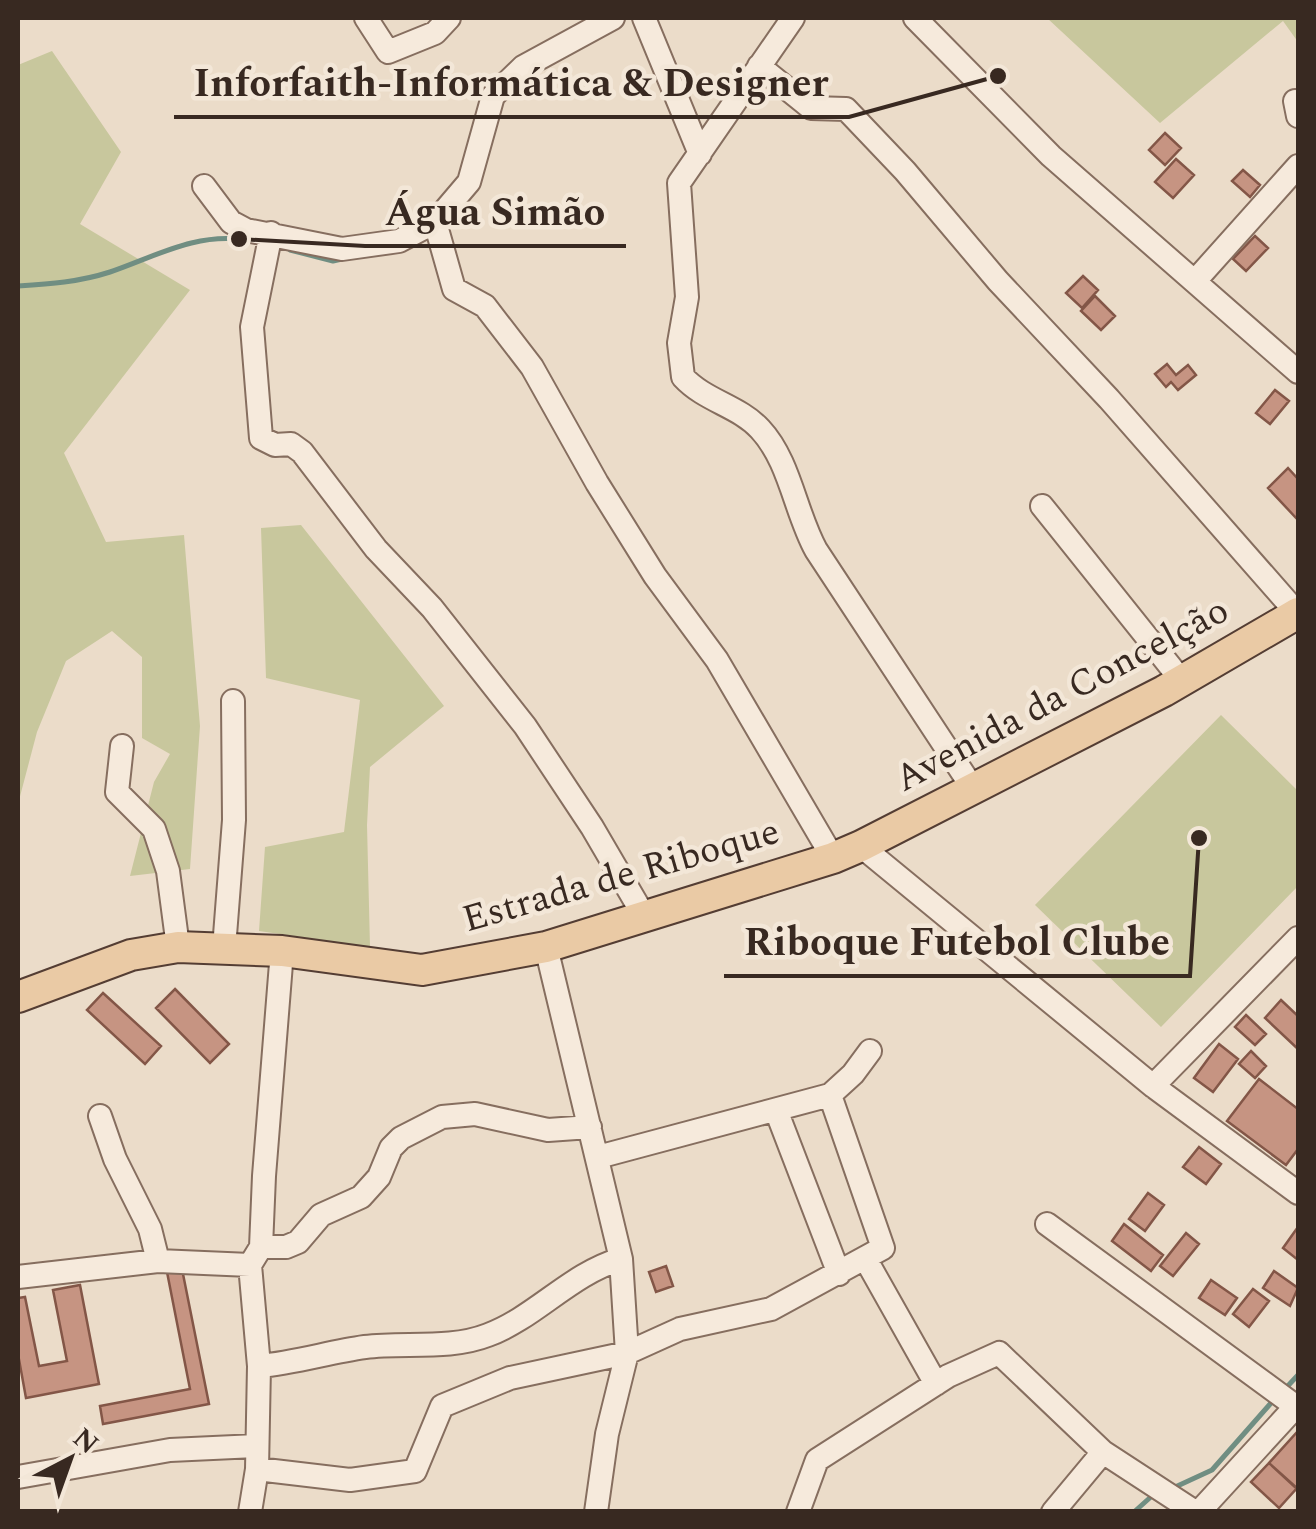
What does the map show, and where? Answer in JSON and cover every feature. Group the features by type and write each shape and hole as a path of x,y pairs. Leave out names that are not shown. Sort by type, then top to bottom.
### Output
{"main road":[{"name":"Avenida da Concelção","path":"847,852 1182,681 1298,613"},
{"name":"Estrada de Riboque","path":"18,997 131,955 178,947 282,952 422,970 546,946 847,852"}],"street":[{"path":"366,18 388,52 435,32 449,18"},
{"path":"204,186 231,222 246,230 342,249 400,241 434,222 469,182 493,96 523,67 613,18"},
{"path":"644,18 700,154"},
{"path":"793,18 679,183 686,297 679,343 682,377 709,400 751,422 776,451 803,526 816,550 974,790"},
{"path":"915,18 1051,156 1298,372"},
{"path":"760,66 811,108 846,108 1298,613"},
{"path":"1195,281 1298,166"},
{"path":"434,222 454,289 485,306 532,367 655,576 847,852 1298,1194"},
{"path":"270,233 252,327 261,438 275,445 291,444 302,452 376,549 432,608 525,726 592,827 644,916"},
{"path":"1042,506 1182,681"},
{"path":"224,948 234,820 233,701"},
{"path":"122,746 118,792 154,829 168,871 178,947"},
{"path":"1154,1086 1298,938"},
{"path":"546,946 620,1259 627,1353 607,1434 596,1512"},
{"path":"250,1512 257,1458 256,1256 282,952"},
{"path":"598,1157 830,1095 870,1051"},
{"path":"18,1477 170,1450 257,1458 350,1480 415,1471 442,1406 510,1378 627,1353 680,1329 771,1308 883,1248 830,1095"},
{"path":"776,1110 839,1274"},
{"path":"18,1277 158,1261 256,1256 286,1247 298,1242 321,1215 361,1197 379,1177 391,1148 401,1138 442,1117 475,1114 548,1130 590,1127"},
{"path":"100,1116 115,1159 150,1229 158,1261"},
{"path":"798,1512 817,1460 936,1384 999,1353 1103,1452 1197,1512 1298,1406 1047,1224"},
{"path":"864,1258 936,1384"},
{"path":"258,1366 366,1347 483,1338 592,1268 620,1259"},
{"path":"1053,1512 1103,1452"}],"green space":[{"path":"1047,18 1298,18 1298,42 1283,21 1160,123"},
{"path":"52,51 121,152 80,224 190,290 64,453 106,542 184,535 200,726 190,869 130,876 154,782 170,754 142,738 142,657 112,631 66,661 37,732 18,804 18,65"},
{"path":"301,525 444,706 370,767 370,947 259,931 265,847 344,832 360,700 266,678 261,528"},
{"path":"1221,715 1298,791 1298,886 1161,1027 1035,905"}],"building":[{"path":"1165,133 1181,148 1165,165 1149,150"},
{"path":"1176,159 1194,175 1173,198 1155,182"},
{"path":"1243,170 1260,185 1250,197 1232,181"},
{"path":"1255,236 1268,248 1246,271 1233,259"},
{"path":"1083,276 1098,290 1082,308 1066,293"},
{"path":"1095,296 1115,316 1101,330 1081,311"},
{"path":"1167,364 1176,375 1188,365 1196,375 1178,390 1171,382 1166,387 1155,374"},
{"path":"1275,390 1289,401 1270,424 1256,413"},
{"path":"1288,468 1298,479 1297,519 1268,488"},
{"path":"175,989 229,1044 210,1063 156,1008"},
{"path":"103,993 161,1046 145,1064 87,1010"},
{"path":"1281,1000 1298,1016 1298,1049 1265,1018"},
{"path":"1246,1015 1266,1034 1255,1045 1235,1027"},
{"path":"1219,1044 1238,1059 1213,1092 1194,1078"},
{"path":"1251,1051 1266,1066 1255,1078 1239,1064"},
{"path":"1259,1079 1298,1109 1298,1149 1286,1165 1227,1121"},
{"path":"1199,1147 1221,1164 1206,1184 1183,1167"},
{"path":"1148,1193 1164,1205 1145,1231 1129,1219"},
{"path":"1124,1224 1163,1255 1151,1271 1112,1241"},
{"path":"1298,1227 1298,1260 1283,1248"},
{"path":"1186,1233 1199,1244 1173,1276 1160,1266"},
{"path":"666,1266 673,1286 656,1292 649,1272"},
{"path":"182,1269 209,1404 103,1424 100,1406 190,1389 167,1272"},
{"path":"1274,1271 1298,1288 1290,1306 1263,1288"},
{"path":"1211,1280 1237,1298 1225,1315 1199,1298"},
{"path":"80,1285 99,1384 26,1398 18,1354 18,1298 25,1297 39,1366 67,1361 53,1290"},
{"path":"1253,1289 1269,1301 1249,1327 1233,1314"},
{"path":"1298,1431 1298,1490 1269,1463"},
{"path":"1269,1463 1297,1488 1279,1508 1251,1482"}],"waterway":[{"path":"18,286 98,275 193,243 227,238 245,240"},
{"path":"290,250 333,261 342,259"},
{"path":"1284,1390 1298,1375"},
{"path":"1173,1488 1212,1470 1271,1403"},
{"path":"1134,1512 1153,1495"}],"place":[{"name":"Inforfaith-Informática & Designer","path":"998,76"},
{"name":"Água Simão","path":"239,239"},
{"name":"Riboque Futebol Clube","path":"1199,838"}]}
